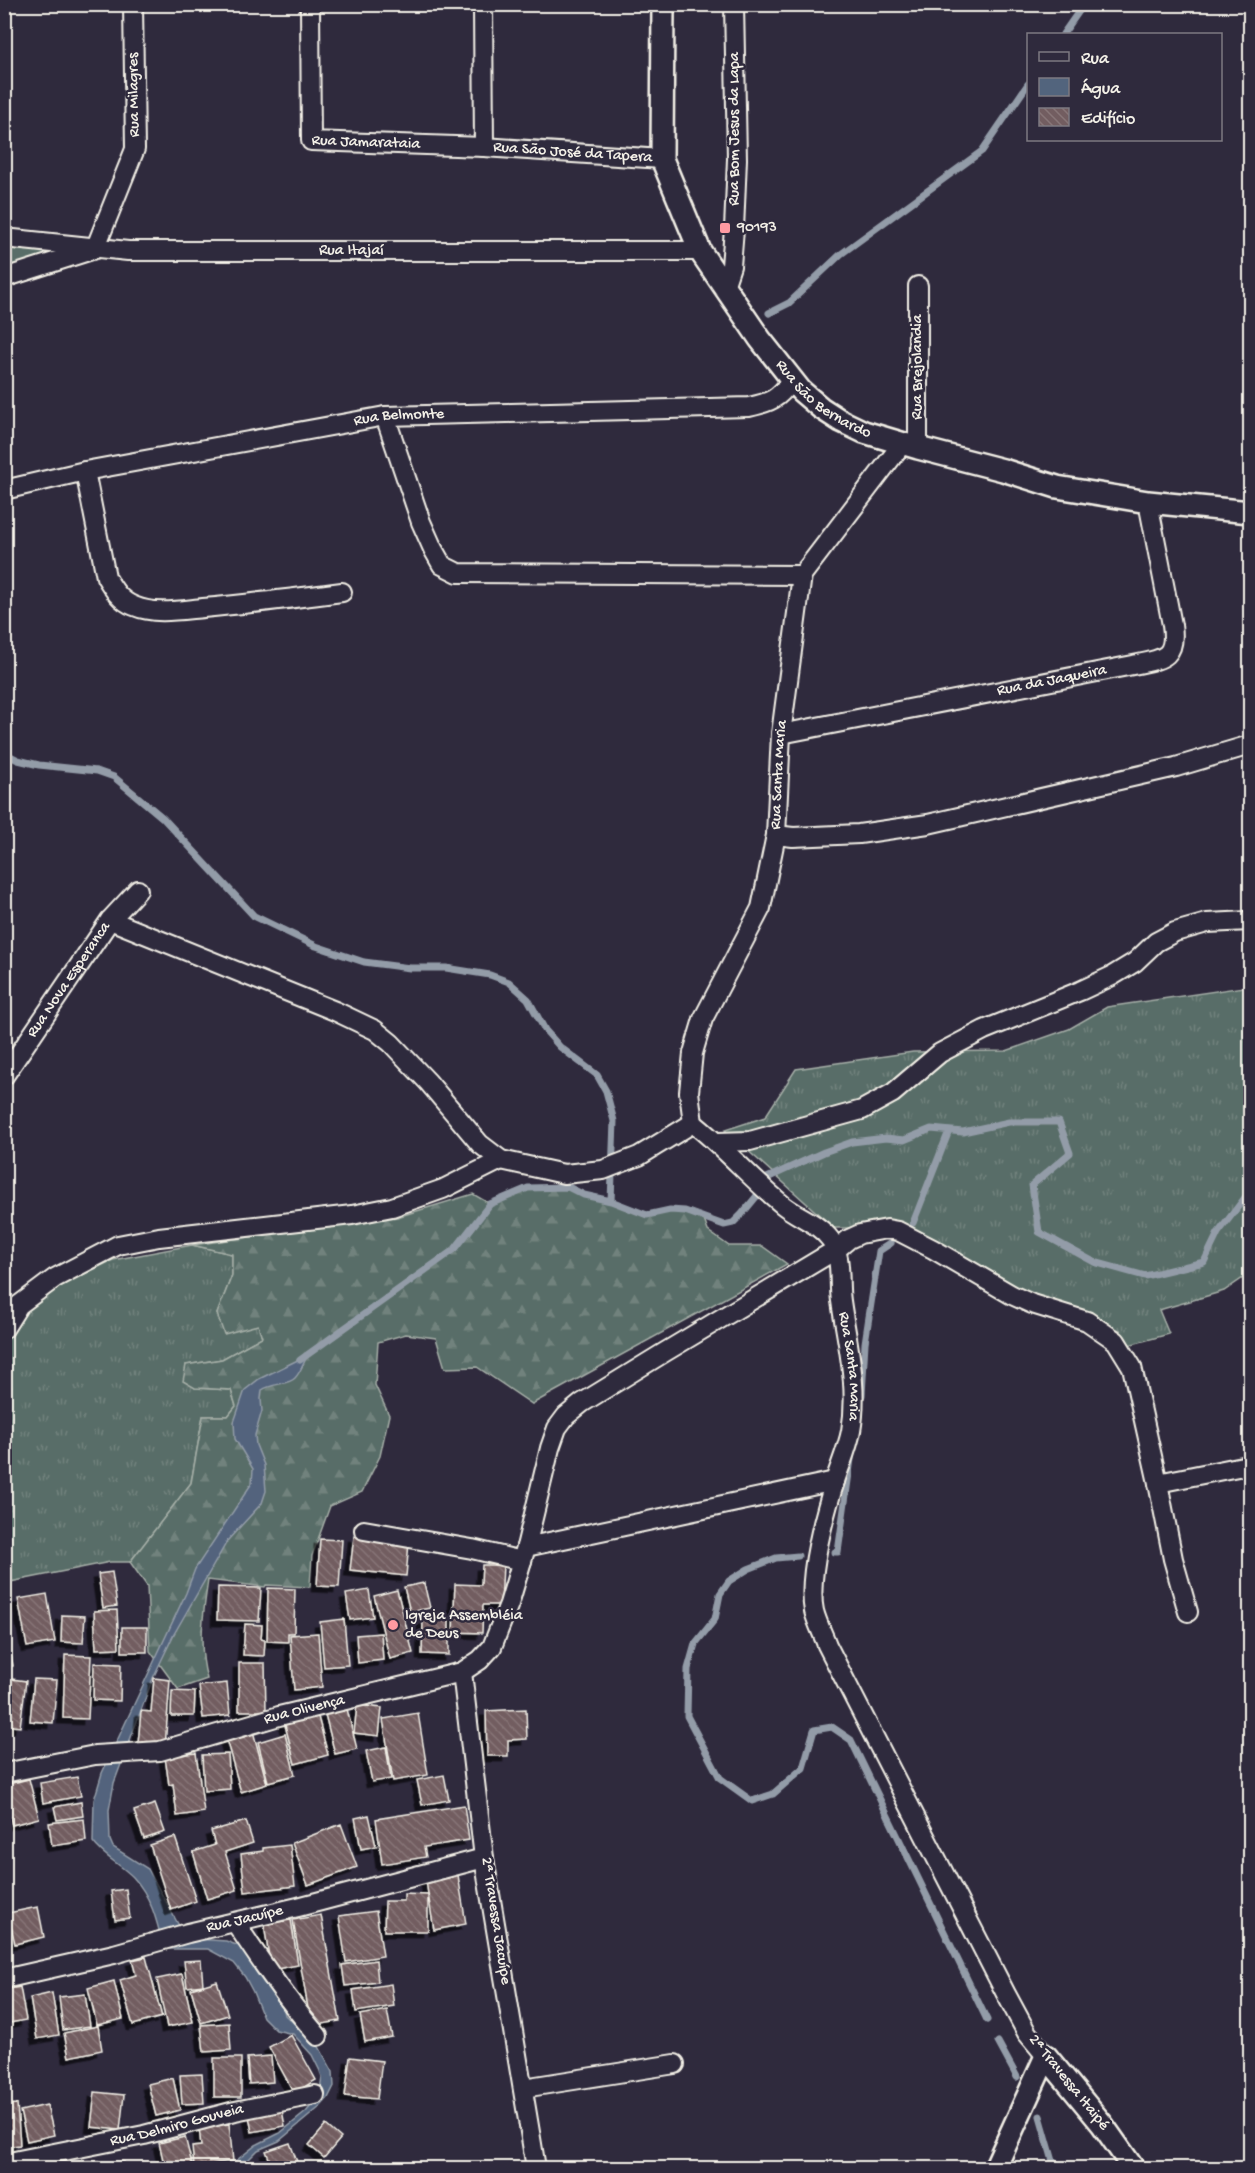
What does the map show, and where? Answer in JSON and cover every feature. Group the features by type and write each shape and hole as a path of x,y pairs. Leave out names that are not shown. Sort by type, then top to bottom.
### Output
{"street":[{"name":"Rua Milagres","path":"95,249 135,149 133,4"},
{"name":"Rua Jamarataia","path":"310,4 311,141 484,147"},
{"name":"Rua São José da Tapera","path":"483,4 484,147 662,159"},
{"name":"Rua São Bernardo","path":"663,4 662,159 700,251 792,381 821,408 864,432 1057,487 1148,502 1251,512"},
{"name":"Rua Bom Jesus da Lapa","path":"724,287 731,266 737,159 734,4"},
{"name":"Rua Itajaí","path":"4,238 128,251 700,251"},
{"path":"4,278 95,249"},
{"name":"Rua Brejolandia","path":"910,446 918,286"},
{"name":"Rua Belmonte","path":"4,490 85,471 385,416 749,407 769,402 781,395 792,381"},
{"path":"385,416 421,522 433,549 442,565 458,573 801,575 910,446"},
{"path":"85,471 106,577 115,592 124,601 134,606 159,611 241,605 342,592"},
{"name":"Rua da Jaqueira","path":"781,734 1160,660 1170,653 1174,641 1148,502"},
{"name":"Rua Santa Maria","path":"693,1123 688,1092 693,1053 703,1019 761,908 776,835 781,734 801,575"},
{"path":"776,835 793,837 859,834 928,824 1176,767 1251,745"},
{"name":"Rua Nova Esperanca","path":"4,1076 110,920 138,890"},
{"path":"110,920 335,1011 375,1030 391,1043 428,1082 480,1144 501,1160 564,1174 603,1170 639,1156 693,1123 718,1143 785,1207 820,1228 837,1250"},
{"path":"718,1143 750,1141 862,1110 892,1093 940,1053 984,1030 1080,992 1112,976 1136,962 1156,942 1174,932 1207,923 1251,921"},
{"path":"4,1329 19,1305 55,1278 118,1245 351,1215 392,1207 443,1189 501,1160"},
{"name":"Rua Olivença","path":"4,1773 101,1754 160,1750 279,1716 462,1672 480,1660 492,1647 509,1604 524,1554 550,1448 557,1428 566,1416 582,1403 837,1250 849,1239 860,1234 887,1229 898,1231 1012,1295 1032,1304 1088,1321 1116,1341 1132,1367 1173,1559 1188,1612"},
{"name":"Rua Santa Maria","path":"837,1250 840,1300 851,1359 854,1398 851,1432 835,1481 813,1569 814,1612 827,1645 1006,1994"},
{"path":"1158,1483 1243,1466 1251,1470"},
{"path":"364,1530 472,1549 524,1554 835,1481"},
{"name":"2ª Travessa Jacuípe","path":"462,1672 484,1858 537,2169"},
{"name":"Rua Jacuípe","path":"4,1979 114,1954 484,1858"},
{"path":"235,1922 267,1971 318,2036"},
{"name":"2ª Travessa Itaipé","path":"1006,1994 1026,2033 1102,2124 1133,2169"},
{"path":"994,2169 1046,2056"},
{"path":"523,2088 675,2064"},
{"name":"Rua Delmiro Gouveia","path":"4,2163 144,2135 235,2111 315,2095"}],"green space":[{"path":"5,242 66,248 5,268"},
{"path":"1250,986 1250,1273 1224,1291 1159,1310 1169,1334 1129,1345 1120,1330 1017,1289 948,1247 901,1225 876,1221 852,1228 834,1228 725,1130 765,1117 796,1069 913,1052 1006,1051 1069,1029 1107,1007"},
{"path":"568,1187 584,1195 611,1201 647,1215 670,1210 685,1211 703,1217 708,1231 729,1246 762,1246 787,1264 532,1404 477,1367 445,1368 436,1338 406,1334 378,1342 375,1385 389,1415 380,1456 362,1492 330,1506 312,1556 310,1587 266,1585 265,1587 208,1580 202,1642 207,1679 178,1689 150,1651 147,1586 130,1562 191,1483 203,1416 228,1416 236,1406 231,1390 195,1388 183,1381 186,1365 222,1359 262,1337 258,1325 224,1334 217,1314 232,1275 232,1254 192,1245 397,1217 473,1194 490,1204 528,1188"},
{"path":"192,1245 232,1254 232,1275 217,1314 259,1325 262,1337 222,1359 186,1365 195,1388 231,1390 236,1406 228,1416 203,1416 191,1483 130,1562 110,1562 5,1583 4,1347 20,1315 51,1290 113,1260"}],"water":[{"path":"308,1355 295,1378 262,1390 262,1411 255,1435 256,1445 264,1465 266,1491 262,1503 228,1540 174,1634 153,1678 114,1783 109,1810 110,1840 113,1847 148,1869 183,1933 195,1939 226,1941 239,1946 251,1956 283,2005 285,2015 318,2045 333,2072 334,2086 321,2106 279,2141 258,2150 240,2168 227,2168 256,2145 280,2133 306,2112 320,2090 322,2078 320,2071 312,2055 293,2034 276,2030 263,2017 245,1977 234,1963 208,1949 170,1949 163,1946 152,1909 139,1884 93,1842 94,1800 102,1773 195,1569 252,1483 253,1469 235,1439 234,1422 245,1390 259,1379"}],"building":[{"path":"354,1536 409,1543 406,1576 350,1570"},
{"path":"320,1539 342,1540 339,1587 317,1586"},
{"path":"482,1565 503,1565 501,1605 483,1605 482,1633 453,1632 455,1584 481,1585"},
{"path":"112,1572 117,1606 103,1608 98,1574"},
{"path":"424,1583 430,1608 410,1612 404,1587"},
{"path":"218,1587 261,1588 259,1621 217,1620"},
{"path":"268,1588 295,1589 294,1633 288,1633 288,1642 267,1641"},
{"path":"369,1590 373,1617 350,1620 346,1594"},
{"name":"Igreja Assembléia de Deus","path":"397,1590 413,1653 390,1659 374,1596"},
{"path":"47,1594 55,1642 27,1647 18,1599"},
{"path":"117,1610 119,1648 96,1649 94,1611"},
{"path":"62,1615 85,1616 83,1643 61,1642"},
{"path":"344,1619 348,1665 324,1667 320,1622"},
{"path":"423,1620 449,1620 449,1655 422,1654"},
{"path":"245,1624 262,1625 261,1639 265,1640 264,1656 243,1655"},
{"path":"122,1627 147,1627 147,1652 122,1652"},
{"path":"318,1633 322,1687 294,1690 290,1635"},
{"path":"381,1633 383,1660 358,1663 356,1635"},
{"path":"8,1637 13,1666 4,1668 4,1638"},
{"path":"65,1655 91,1656 88,1719 63,1718"},
{"path":"94,1663 121,1664 120,1701 93,1700"},
{"path":"239,1663 265,1663 266,1711 239,1711"},
{"path":"4,1678 26,1681 20,1727 4,1725"},
{"path":"154,1678 170,1680 165,1747 138,1744 141,1711 151,1712"},
{"path":"34,1679 57,1680 53,1723 30,1721"},
{"path":"227,1683 230,1715 203,1718 199,1686"},
{"path":"172,1691 195,1692 194,1716 171,1716"},
{"path":"357,1705 382,1708 379,1736 354,1733"},
{"path":"347,1709 357,1749 335,1754 325,1714"},
{"path":"526,1709 527,1739 508,1740 508,1756 487,1756 486,1711"},
{"path":"317,1713 328,1755 295,1764 284,1721"},
{"path":"418,1713 428,1775 393,1781 383,1719"},
{"path":"253,1731 267,1784 241,1792 226,1739"},
{"path":"285,1734 295,1775 268,1782 258,1742"},
{"path":"386,1747 391,1779 372,1782 366,1751"},
{"path":"196,1753 204,1812 177,1816 173,1784 169,1785 165,1757"},
{"path":"228,1754 230,1789 204,1791 202,1755"},
{"path":"444,1775 449,1800 422,1805 417,1780"},
{"path":"77,1777 81,1796 43,1803 40,1783"},
{"path":"29,1779 39,1818 12,1825 4,1785"},
{"path":"81,1802 83,1816 57,1820 54,1807"},
{"path":"155,1804 165,1832 144,1839 134,1811"},
{"path":"464,1805 469,1840 424,1847 426,1857 382,1864 376,1819"},
{"path":"369,1815 376,1846 361,1849 355,1818"},
{"path":"84,1819 86,1841 52,1846 49,1823"},
{"path":"246,1821 253,1843 225,1852 237,1890 207,1899 193,1852 215,1845 211,1831"},
{"path":"341,1824 357,1867 308,1885 292,1843"},
{"path":"175,1837 196,1901 171,1910 150,1845"},
{"path":"290,1845 295,1886 245,1892 241,1854 263,1851 263,1848"},
{"path":"458,1875 466,1924 434,1930 426,1881"},
{"path":"126,1889 130,1918 115,1920 111,1891"},
{"path":"404,1894 428,1895 428,1931 384,1931 385,1901 404,1901"},
{"path":"38,1907 44,1937 15,1944 8,1913"},
{"path":"376,1911 383,1956 346,1962 339,1916"},
{"path":"321,1915 340,2021 311,2026 293,1920"},
{"path":"291,1920 298,1965 271,1970 264,1924"},
{"path":"4,1926 10,1956 4,1957"},
{"path":"146,1957 162,2017 133,2025 120,1980 136,1975 132,1960"},
{"path":"201,1960 203,1985 187,1987 184,1961"},
{"path":"376,1960 378,1982 345,1986 342,1965"},
{"path":"182,1974 193,2022 167,2027 157,1979"},
{"path":"114,1981 123,2019 97,2025 88,1988"},
{"path":"217,1981 228,2015 201,2023 191,1989"},
{"path":"391,1984 394,2006 356,2012 353,1990"},
{"path":"20,1987 26,2020 4,2024 4,1990"},
{"path":"52,1993 59,2035 37,2039 30,1998"},
{"path":"85,1994 90,2026 63,2030 59,1997"},
{"path":"387,2010 392,2037 365,2042 360,2015"},
{"path":"229,2023 231,2050 204,2052 201,2025"},
{"path":"98,2026 102,2050 69,2057 64,2033"},
{"path":"291,2035 316,2080 294,2093 269,2047"},
{"path":"271,2056 273,2082 249,2084 247,2058"},
{"path":"350,2057 382,2061 377,2099 345,2096"},
{"path":"214,2058 241,2058 241,2097 214,2097"},
{"path":"202,2074 204,2103 182,2104 180,2075"},
{"path":"173,2078 180,2110 156,2116 148,2084"},
{"path":"95,2092 124,2095 120,2130 91,2127"},
{"path":"17,2104 20,2145 4,2147 4,2105"},
{"path":"47,2105 54,2135 27,2141 20,2111"},
{"path":"282,2110 285,2126 252,2132 249,2116"},
{"path":"229,2124 233,2161 194,2166 192,2147 201,2146 199,2127"},
{"path":"326,2125 341,2138 324,2158 309,2145"},
{"path":"185,2137 193,2168 165,2168 159,2143"},
{"path":"290,2143 299,2167 273,2168 266,2151"},
{"path":"79,2162 124,2162 124,2168 79,2168"}],"waterway":[{"path":"1064,33 1084,4"},
{"path":"769,313 789,303 841,254 982,151 1027,85"},
{"path":"4,753 18,760 39,765 97,771 114,777 163,818 254,916 316,946 364,962 410,968 446,968 490,975 509,982 528,999 545,1030 560,1047 597,1075 606,1091 614,1121 611,1201"},
{"path":"300,1360 455,1249 490,1204 528,1188 568,1187 584,1195 611,1201 647,1215 670,1210 685,1211 724,1225 733,1223 742,1214 756,1197 767,1178 852,1142 886,1138 904,1140 931,1129 963,1132 1009,1122 1059,1122 1070,1153 1032,1185 1039,1232 1094,1262 1145,1276 1204,1262 1218,1233 1250,1191"},
{"path":"913,1223 949,1131"},
{"path":"862,1395 865,1343 879,1251 891,1243"},
{"path":"835,1552 838,1552 851,1459"},
{"path":"798,1556 776,1558 748,1569 729,1581 720,1594 715,1619 695,1644 688,1669 687,1716 720,1778 752,1801 773,1794 803,1768 814,1730 832,1727 851,1740 987,2020"},
{"path":"998,2042 1017,2077"},
{"path":"1040,2116 1055,2168"}],"place":[{"name":"90193","path":"725,228"},
{"name":"Igreja Assembléia de Deus","path":"393,1625"}]}
